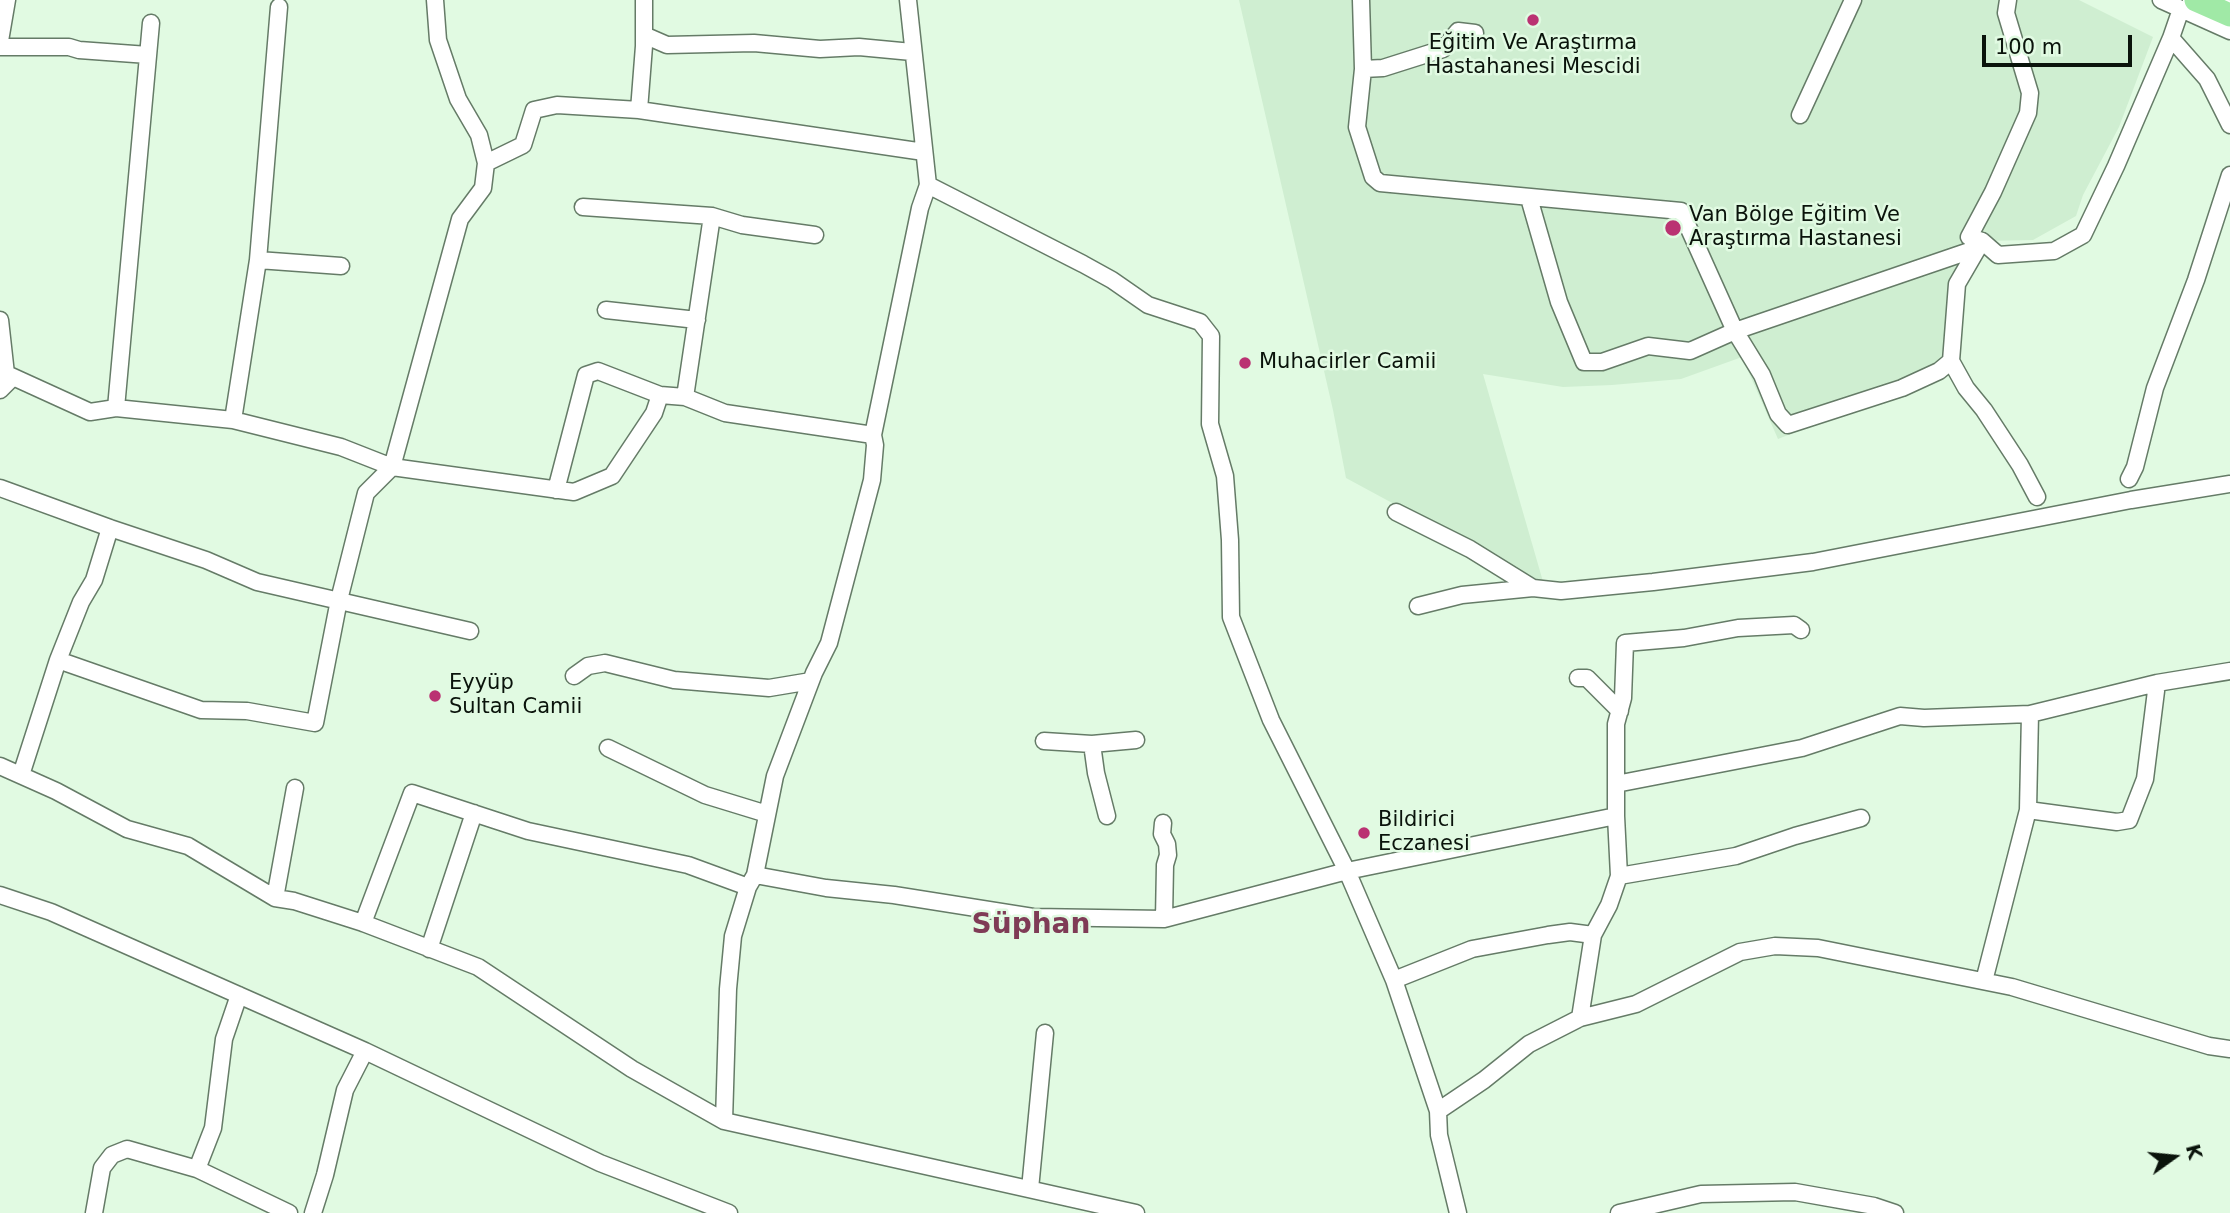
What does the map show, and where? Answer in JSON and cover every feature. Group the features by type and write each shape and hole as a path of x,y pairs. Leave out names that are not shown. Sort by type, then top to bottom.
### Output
{"highway":[{"path":"2188,4 2230,15"}],"street":[{"path":"7,0 0,44 69,47 148,55"},
{"path":"58,660 201,710 247,711 315,723 339,600 366,493 392,467 460,219 484,187 486,163 479,135 458,99 438,40 435,0"},
{"path":"639,110 644,0"},
{"path":"724,1121 728,989 733,936 751,881 775,776 811,681 830,643 872,480 875,445 873,435 920,208 928,185 908,0"},
{"path":"1361,0 1363,69 1357,127 1373,177 1380,183 1682,211 1735,331 1762,375 1778,414 1788,425 1902,388 1951,361"},
{"path":"1800,116 1853,0"},
{"path":"2008,0 2006,13 2031,93 2028,113 1993,192 1969,237 1998,255 2054,251 2083,235 2188,4"},
{"path":"2161,0 2188,4 2230,30"},
{"path":"233,420 258,260 279,7"},
{"path":"116,408 151,23"},
{"path":"1363,69 1383,68 1443,49 1458,30 1475,33"},
{"path":"644,34 667,45 754,43 820,49 859,47 912,52"},
{"path":"2171,38 2207,79 2230,125"},
{"path":"486,163 523,145 534,110 557,105 639,110 924,152"},
{"path":"2129,479 2135,467 2155,388 2196,280 2230,175"},
{"path":"928,185 1083,264 1112,280 1148,306 1200,322 1211,337 1210,424 1225,476 1230,540 1231,617 1271,720 1347,871 1394,980 1438,1111 1439,1135 1458,1213"},
{"path":"1529,198 1557,294 1584,362 1602,362 1648,346 1690,351 1735,331 1980,244"},
{"path":"583,207 712,216 742,225 815,235"},
{"path":"685,397 712,216"},
{"path":"1980,244 1957,284 1951,361 1966,388 1984,410 2020,465 2037,497"},
{"path":"258,260 341,266"},
{"path":"606,310 697,320"},
{"path":"0,320 7,374 0,390"},
{"path":"556,490 586,374 598,371 660,395 685,397 725,413 873,435"},
{"path":"7,374 90,412 116,408 233,420 341,447 392,467 574,492 612,476 654,413 660,395"},
{"path":"1418,606 1462,595 1533,588 1562,591 1813,562 2118,502 2230,484"},
{"path":"0,488 206,560 257,582 470,631"},
{"path":"1396,512 1470,549 1533,588"},
{"path":"21,775 58,660 81,602 94,580 110,528"},
{"path":"1580,1018 1593,935 1609,905 1619,876 1616,723 1623,698 1625,643 1684,638 1738,628 1794,625 1801,630"},
{"path":"574,676 588,666 605,663 674,680 769,688 811,681"},
{"path":"1616,784 1802,748 1874,722 1900,716 1924,719 2030,714 2157,683 2230,671"},
{"path":"1578,678 1587,678 1619,711"},
{"path":"2028,810 2117,822 2129,820 2145,779 2157,683"},
{"path":"1984,981 2028,810 2030,714"},
{"path":"1044,741 1092,744 1136,740"},
{"path":"1092,744 1107,816"},
{"path":"608,748 705,795 767,814"},
{"path":"0,766 127,829 188,846 275,898 294,901 363,923 478,967 632,1069 724,1121 1136,1213"},
{"path":"275,898 295,788"},
{"path":"363,923 412,793 528,831 751,881 894,895 1033,917 1164,919 1347,871 1616,816"},
{"path":"429,949 474,813"},
{"path":"1619,876 1736,856 1861,818"},
{"path":"1163,822 1162,834 1168,855 1165,865 1164,919"},
{"path":"0,895 51,912 365,1051 600,1163 729,1213"},
{"path":"1394,980 1472,949 1570,932 1593,935"},
{"path":"1438,1111 1484,1080 1528,1044 1580,1018 1636,1004 1740,952 1775,946 1818,948 2012,987 2209,1046 2230,1049"},
{"path":"197,1169 213,1128 224,1039 239,995"},
{"path":"1030,1189 1045,1033"},
{"path":"313,1213 345,1090 365,1051"},
{"path":"94,1213 102,1168 113,1155 127,1149 197,1169 289,1213"},
{"path":"1619,1213 1701,1195 1795,1192 1874,1206 1895,1213"}],"shaded area":[{"name":"Van Bölge Eğitim Ve Araştırma Hastanesi","path":"1239,0 2079,0 2153,37 2119,127 2083,195 2076,216 2033,240 1982,241 1958,260 1952,286 1943,368 1778,439 1742,357 1681,379 1612,385 1563,387 1483,374 1544,585 1346,478 1333,410"}],"place":[{"name":"Eğitim Ve Araştırma Hastahanesi Mescidi","path":"1533,20"},
{"name":"Van Bölge Eğitim Ve Araştırma Hastanesi","path":"1673,228"},
{"name":"Muhacirler Camii","path":"1245,363"},
{"name":"Eyyüp Sultan Camii","path":"435,696"},
{"name":"Bildirici Eczanesi","path":"1364,833"}],"district":[{"name":"Süphan","path":"1031,926"}]}
